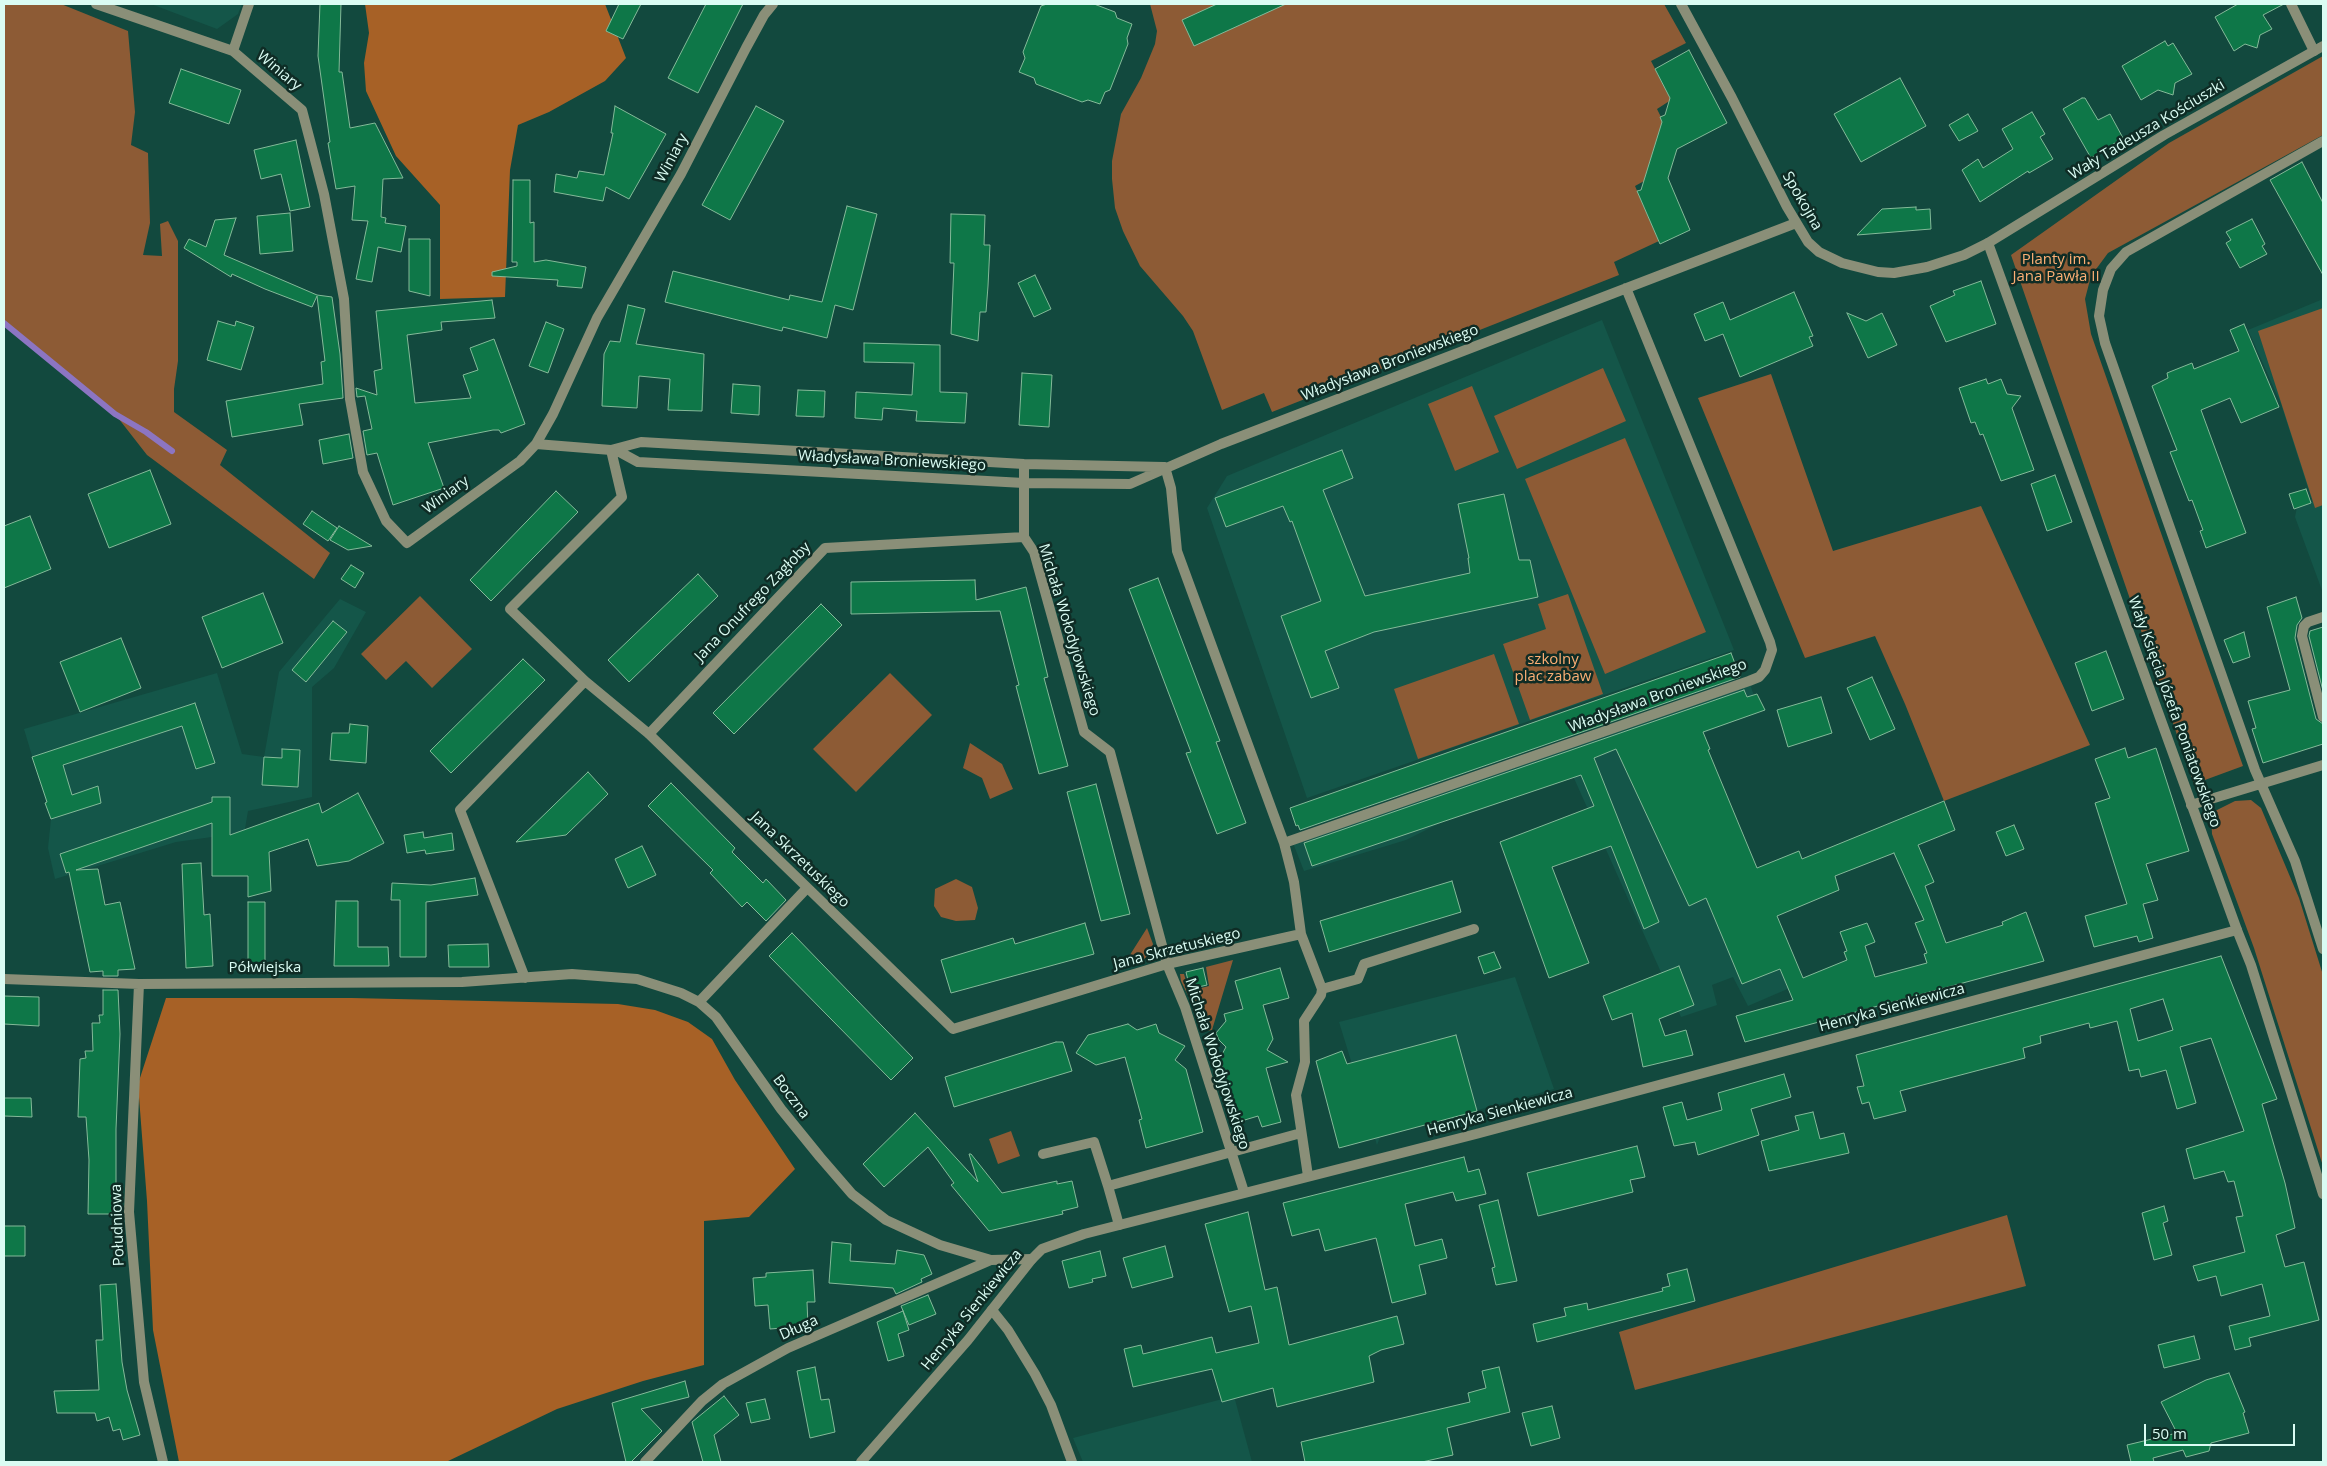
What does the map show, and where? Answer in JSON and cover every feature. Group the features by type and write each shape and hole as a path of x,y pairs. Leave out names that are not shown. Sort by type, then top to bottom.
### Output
{"street":[{"path":"96,4 233,51 249,4"},
{"name":"Winiary","path":"233,51 302,110 324,194 344,299 350,399 363,472 386,521 407,543 520,461 536,444 553,414 597,318 681,174 750,40 772,4"},
{"name":"Spokojna","path":"1681,4 1796,223 1808,242 1819,252 1835,261 1878,272 1894,273 1927,267 1964,255 1988,243"},
{"path":"2291,4 2319,48"},
{"name":"Wały Tadeusza Kościuszki","path":"1988,243 2164,135 2319,48"},
{"path":"2323,141 2126,252 2111,269 2103,290 2099,316 2105,343 2260,783 2295,861 2323,949"},
{"name":"Władysława Broniewskiego","path":"614,450 638,462 1024,483 1130,484 1165,467 1796,223"},
{"name":"Wały Księcia Józefa Poniatowskiego","path":"1988,243 2168,736 2191,805 2251,965 2323,1194"},
{"name":"Władysława Broniewskiego","path":"1284,843 1749,680 1759,676 1765,670 1772,650 1770,642 1626,288"},
{"name":"Władysława Broniewskiego","path":"536,444 614,450 641,442 1024,464 1165,467"},
{"name":"Jana Skrzetuskiego","path":"614,450 622,497 510,609 585,681 649,734 952,1029 1167,964 1301,934"},
{"name":"Michała Wołodyjowskiego","path":"1024,464 1024,537 1034,552 1084,732 1110,752 1167,964 1185,1007 1244,1192"},
{"path":"1165,467 1171,488 1177,551 1284,843 1294,882 1301,934 1322,989 1321,995 1304,1021 1305,1062 1296,1095 1308,1176"},
{"name":"Jana Onufrego Zagłoby","path":"649,734 825,548 1024,537"},
{"path":"2323,617 2308,622 2304,626 2302,636 2323,717"},
{"path":"526,978 460,810 585,681"},
{"path":"2191,805 2323,765"},
{"path":"699,1002 807,888"},
{"path":"1322,989 1358,979 1364,964 1474,929"},
{"name":"Henryka Sienkiewicza","path":"861,1462 968,1340 1032,1259 1042,1250 1053,1245 1119,1225 1476,1134 2237,930"},
{"name":"Boczna","path":"526,978 572,974 637,979 681,993 699,1002 716,1017 781,1109 852,1194 886,1220 940,1246 991,1260 1032,1259"},
{"name":"Półwiejska","path":"4,979 139,984 462,982 526,978"},
{"name":"Południowa","path":"139,984 130,1212 144,1382 163,1462"},
{"path":"1108,1186 1301,1133"},
{"path":"1043,1154 1094,1142 1119,1225"},
{"name":"Długa","path":"645,1462 702,1401 723,1384 788,1348 991,1260"},
{"path":"992,1310 1008,1330 1035,1374 1051,1405 1072,1462"}],"shaded area":[{"path":"151,4 242,4 238,14 217,29"},
{"path":"365,4 605,4 626,58 605,81 549,112 518,125 510,170 505,297 440,299 440,205 396,156 366,91 364,63 369,33"},
{"path":"2323,299 2323,593 2295,517 2297,507 2312,501 2281,404 2248,330"},
{"path":"1602,320 1734,650 1307,798 1207,508 1227,476"},
{"path":"340,599 366,612 334,668 312,687 312,797 248,811 237,876 212,876 212,837 176,842 55,879 48,848 51,819 24,729 217,673 242,754 264,757 279,672"},
{"path":"1749,681 1759,711 1699,735 1799,984 1748,1006 1733,977 1712,985 1717,1005 1681,1017 1573,776 1454,816 1406,840 1304,871 1293,843"},
{"path":"1515,977 1554,1089 1380,1137 1377,1145 1339,1022"},
{"path":"166,998 352,998 618,1004 655,1010 688,1022 712,1039 735,1080 795,1169 749,1217 704,1221 704,1365 643,1381 557,1409 446,1462 179,1462 153,1330 147,1201 138,1084"},
{"path":"1234,1396 1252,1462 1083,1462 1073,1438"}],"green space":[{"path":"4,4 61,4 128,31 135,112 131,145 148,153 150,223 143,255 162,256 160,224 168,221 178,241 178,361 174,389 174,412 227,450 220,465 330,553 314,579 147,455 115,414 4,323"},
{"path":"1150,4 1664,4 1686,43 1651,61 1671,100 1657,109 1664,123 1646,180 1635,186 1659,241 1614,262 1619,275 1272,412 1264,393 1222,410 1193,331 1183,316 1140,266 1123,231 1115,208 1112,161 1121,114 1141,78 1155,44 1157,31"},
{"name":"Planty im. Jana Pawła II","path":"2323,56 2323,135 2108,253 2091,276 2085,299 2091,334 2243,766 2194,784 2011,255 2169,143"},
{"path":"2323,308 2323,505 2315,508 2258,331"},
{"path":"1603,368 1626,421 1517,469 1494,416"},
{"path":"1771,374 1833,551 1981,506 2090,745 1944,801 1875,636 1805,658 1698,398"},
{"path":"1472,386 1499,452 1455,471 1428,404"},
{"path":"1625,438 1706,632 1605,674 1525,479"},
{"name":"szkolny plac zabaw","path":"1568,594 1603,694 1530,720 1503,644 1546,629 1538,604"},
{"path":"420,596 472,649 432,688 406,661 386,680 361,654"},
{"path":"1494,654 1519,724 1418,759 1394,689"},
{"path":"890,673 932,715 856,792 813,749"},
{"path":"970,743 1002,764 1013,789 990,799 982,778 963,768"},
{"path":"2251,800 2261,808 2299,898 2323,975 2323,1166 2254,948 2212,834 2211,813 2235,801"},
{"path":"956,879 972,887 978,908 975,920 956,921 941,917 934,906 935,889"},
{"path":"1147,928 1153,944 1151,953 1142,961 1121,969"},
{"path":"1233,960 1212,1030 1206,1031 1202,1018 1198,1016 1181,981 1180,974 1184,974 1189,991 1209,986 1206,967"},
{"path":"1011,1131 1020,1156 998,1164 989,1139"},
{"path":"2007,1215 2026,1286 1635,1390 1619,1332"}],"building":[{"path":"320,4 341,4 339,72 342,72 350,128 375,123 403,178 383,179 381,217 386,218 385,223 406,226 401,252 378,247 372,282 356,279 368,221 352,220 355,186 336,189 328,143 330,142 318,56"},
{"path":"619,4 641,4 623,39 606,31"},
{"path":"706,4 743,4 698,93 668,78"},
{"path":"1047,4 1094,4 1115,12 1117,18 1132,24 1127,38 1128,44 1110,90 1105,92 1100,104 1088,100 1082,102 1036,84 1034,78 1019,72 1025,58 1023,52 1041,6"},
{"path":"1217,4 1286,4 1194,46 1182,20"},
{"path":"2238,4 2284,4 2263,15 2272,29 2260,35 2257,48 2245,44 2234,51 2215,17"},
{"path":"2165,41 2168,46 2173,43 2192,74 2175,83 2173,95 2158,90 2141,100 2122,66"},
{"path":"1689,50 1727,123 1677,149 1668,178 1690,230 1660,244 1637,191 1641,190 1662,122 1660,117 1665,115 1670,98 1655,69"},
{"path":"181,69 241,90 229,124 169,103"},
{"path":"1900,78 1926,126 1861,162 1834,114"},
{"path":"2085,98 2098,120 2110,114 2123,138 2091,158 2063,109"},
{"path":"615,106 666,134 629,199 606,187 603,201 554,192 556,174 577,178 579,171 604,175 613,133 611,133"},
{"path":"756,106 784,121 730,220 702,205"},
{"path":"2032,112 2045,134 2040,137 2053,159 2029,173 2028,171 1980,202 1962,170 1978,159 1983,168 2013,149 2002,129"},
{"path":"1968,114 1978,131 1959,141 1949,125"},
{"path":"296,140 310,207 290,211 281,174 261,179 254,150"},
{"path":"2302,162 2323,203 2323,275 2270,180"},
{"path":"513,180 530,180 530,223 534,222 534,262 546,260 586,267 582,288 557,286 558,280 492,276 492,272 517,266 517,262 512,262"},
{"path":"847,206 877,214 853,310 835,305 827,338 783,327 782,331 665,302 673,271 789,300 790,295 822,302"},
{"path":"1916,207 1916,210 1930,209 1931,229 1857,235 1882,209"},
{"path":"290,213 293,251 260,254 257,216"},
{"path":"951,214 985,215 984,245 990,245 988,286 986,312 980,312 978,341 951,334 954,263 950,263"},
{"path":"236,218 224,255 317,295 332,297 340,354 343,398 299,404 303,425 232,437 226,401 323,384 321,362 325,361 317,296 312,307 232,274 231,277 184,248 189,239 206,247 215,220"},
{"path":"2252,219 2265,244 2262,246 2267,254 2240,268 2226,243 2231,240 2226,232"},
{"path":"409,239 430,239 430,296 409,291"},
{"path":"1035,275 1051,309 1034,317 1018,283"},
{"path":"1981,281 1996,324 1946,342 1930,306 1955,295 1953,291"},
{"path":"1794,292 1813,336 1809,337 1813,346 1740,377 1723,334 1705,341 1694,314 1723,302 1730,320"},
{"path":"492,300 495,318 441,322 442,330 407,335 415,403 471,398 463,375 478,370 470,348 494,339 525,424 501,433 499,430 493,430 428,443 444,488 393,505 377,453 367,455 363,431 372,429 365,396 357,397 356,388 377,395 374,371 382,369 376,311"},
{"path":"628,305 645,309 636,344 704,354 702,411 668,410 670,379 639,376 637,408 602,406 604,354 610,341 620,342"},
{"path":"1847,313 1866,321 1882,313 1897,345 1868,358"},
{"path":"218,321 235,326 236,321 254,327 241,370 207,360"},
{"path":"546,322 564,329 548,373 529,366"},
{"path":"2244,324 2279,407 2241,423 2230,398 2201,410 2246,533 2206,548 2200,531 2203,530 2192,500 2189,501 2170,452 2177,450 2152,386 2168,378 2167,373 2192,363 2194,369 2239,351 2230,330"},
{"path":"864,343 940,345 940,392 967,393 965,423 916,421 917,411 883,408 882,420 855,418 856,392 912,395 914,363 864,362"},
{"path":"1022,373 1052,375 1049,427 1019,425"},
{"path":"1986,379 1988,384 2001,379 2007,394 2021,396 2012,408 2034,470 2001,481 1983,434 1980,435 1975,422 1971,423 1959,388"},
{"path":"733,384 760,386 759,415 731,413"},
{"path":"798,390 825,391 824,417 796,416"},
{"path":"349,434 353,458 323,464 319,440"},
{"path":"1342,450 1353,478 1323,490 1365,596 1470,573 1469,558 1458,504 1504,494 1519,560 1530,560 1538,597 1374,632 1325,651 1339,688 1311,698 1281,616 1321,601 1292,521 1290,522 1283,506 1226,527 1215,498"},
{"path":"150,470 171,524 109,548 88,494"},
{"path":"2055,475 2072,522 2047,531 2031,484"},
{"path":"2306,489 2311,503 2294,509 2289,494"},
{"path":"556,491 578,512 491,601 470,580"},
{"path":"312,511 337,528 328,541 303,524"},
{"path":"30,516 51,569 4,588 4,526"},
{"path":"339,526 372,546 348,550 330,540"},
{"path":"351,565 364,573 355,588 341,579"},
{"path":"698,574 718,596 629,682 608,660"},
{"path":"1158,578 1220,741 1216,742 1246,823 1217,834 1186,753 1191,752 1129,589"},
{"path":"975,580 976,600 1026,587 1048,677 1044,678 1068,766 1039,774 1016,686 1019,685 1000,611 851,614 851,582"},
{"path":"263,593 283,643 222,668 202,617"},
{"path":"2296,597 2302,618 2297,625 2295,638 2316,719 2323,724 2323,744 2263,763 2252,729 2256,728 2248,701 2290,690 2267,607"},
{"path":"821,604 842,625 734,734 713,713"},
{"path":"333,621 347,632 306,682 292,670"},
{"path":"2323,627 2323,691 2309,636 2310,631"},
{"path":"2244,632 2250,657 2233,663 2224,640"},
{"path":"121,638 141,688 80,712 60,662"},
{"path":"2106,651 2124,699 2092,711 2075,663"},
{"path":"1731,653 1740,677 1300,830 1298,825 1296,826 1290,808"},
{"path":"523,659 545,680 451,773 430,751"},
{"path":"1872,677 1895,729 1870,740 1847,688"},
{"path":"1744,690 1747,697 1757,694 1765,710 1703,732 1710,749 1708,750 1757,868 1799,851 1802,859 1944,801 1955,830 1918,845 1934,882 1925,886 1946,943 2003,925 2002,922 2026,912 2044,961 1745,1042 1736,1016 1793,1000 1780,969 1742,984 1706,898 1689,906 1616,749 1594,758 1659,922 1644,929 1611,846 1552,867 1589,963 1549,978 1500,842 1594,806 1581,775 1312,866 1304,843","holes":["1894,853 1924,920 1915,923 1927,953 1924,954 1927,963 1875,977 1865,946 1875,942 1867,923 1840,932 1847,951 1844,952 1847,960 1803,978 1777,916 1839,890 1835,876"]},
{"path":"1821,697 1832,733 1788,747 1777,710"},
{"path":"195,703 215,763 196,769 182,726 63,765 72,795 98,786 101,803 51,819 32,757"},
{"path":"350,724 368,726 366,763 330,760 332,733 349,733"},
{"path":"2125,748 2128,758 2156,748 2189,851 2146,864 2158,900 2143,904 2153,938 2139,942 2137,936 2094,947 2085,916 2127,904 2095,803 2110,798 2095,759"},
{"path":"282,749 300,750 298,787 262,785 264,757 282,758"},
{"path":"588,772 608,794 566,835 516,842"},
{"path":"671,783 735,848 732,852 763,883 766,879 786,900 766,921 747,902 742,907 710,873 713,870 648,806"},
{"path":"1096,784 1130,914 1101,921 1067,792"},
{"path":"358,793 384,843 349,861 317,866 308,839 269,852 271,891 248,897 248,876 212,876 212,823 76,870 98,869 105,905 120,902 135,969 118,970 118,976 103,976 103,971 90,972 69,872 66,873 60,854 212,802 212,797 230,797 230,835 319,803 322,813"},
{"path":"2014,825 2024,849 2006,856 1996,832"},
{"path":"423,832 424,838 452,833 454,850 426,854 425,850 407,853 404,835"},
{"path":"642,846 656,875 628,888 615,859"},
{"path":"201,863 204,915 210,914 213,966 186,968 182,864"},
{"path":"475,878 478,895 426,902 426,957 400,957 400,900 391,900 392,883 431,885"},
{"path":"1452,881 1461,912 1329,952 1320,921"},
{"path":"336,901 358,901 358,947 388,947 389,966 334,966"},
{"path":"248,902 265,902 265,966 248,966"},
{"path":"1085,923 1094,954 951,993 941,960 1013,938 1015,944"},
{"path":"792,933 913,1058 891,1080 769,956"},
{"path":"488,944 489,967 449,967 448,945"},
{"path":"1494,952 1501,968 1484,974 1478,957"},
{"path":"2221,956 2277,1099 2262,1104 2285,1183 2295,1228 2276,1235 2285,1267 2304,1262 2319,1320 2249,1338 2251,1346 2235,1350 2229,1326 2270,1316 2262,1284 2221,1296 2216,1276 2198,1281 2193,1266 2245,1252 2236,1217 2243,1216 2234,1181 2228,1182 2224,1171 2194,1179 2186,1149 2244,1131 2211,1038 2180,1047 2196,1103 2177,1109 2166,1070 2141,1077 2139,1069 2129,1071 2117,1021 2090,1028 2089,1023 2040,1036 2041,1043 2023,1048 2025,1058 1900,1091 1906,1111 1874,1119 1869,1102 1862,1104 1857,1087 1864,1086 1856,1055","holes":["2163,999 2173,1030 2138,1041 2130,1009"]},
{"path":"1679,966 1694,1005 1659,1019 1665,1036 1686,1030 1693,1055 1643,1067 1632,1013 1612,1020 1603,996"},
{"path":"1203,968 1207,985 1190,989 1186,972"},
{"path":"1280,968 1289,998 1263,1005 1273,1039 1267,1050 1288,1062 1266,1068 1281,1122 1262,1127 1258,1116 1238,1122 1220,1058 1226,1047 1219,1040 1216,1033 1226,1021 1224,1014 1243,1009 1235,981"},
{"path":"103,990 118,990 120,1034 116,1129 116,1214 88,1214 89,1160 86,1117 78,1117 80,1059 86,1058 85,1051 93,1051 92,1023 100,1023 99,1015 103,1015"},
{"path":"4,996 39,997 39,1026 4,1024"},
{"path":"1128,1024 1137,1030 1156,1024 1159,1033 1185,1046 1175,1060 1186,1069 1203,1132 1146,1148 1139,1120 1142,1119 1125,1057 1096,1065 1076,1053 1088,1035"},
{"path":"1456,1035 1477,1111 1339,1148 1316,1061 1342,1051 1347,1064"},
{"path":"1056,1042 1063,1042 1072,1071 954,1107 945,1077"},
{"path":"1784,1074 1791,1097 1751,1109 1759,1135 1698,1155 1695,1142 1674,1146 1663,1107 1682,1102 1687,1120 1722,1110 1718,1093"},
{"path":"4,1098 31,1098 32,1117 4,1116"},
{"path":"1813,1112 1820,1139 1844,1133 1849,1153 1769,1171 1761,1141 1799,1130 1795,1116"},
{"path":"915,1113 978,1182 969,1154 971,1154 1002,1193 1057,1181 1057,1184 1072,1181 1078,1207 1062,1211 1063,1214 989,1231 951,1185 954,1183 928,1147 884,1187 863,1164"},
{"path":"1637,1146 1645,1177 1630,1180 1633,1192 1538,1216 1527,1173"},
{"path":"1464,1157 1468,1172 1479,1169 1486,1194 1456,1201 1453,1192 1405,1204 1415,1246 1442,1239 1447,1258 1419,1265 1426,1294 1392,1303 1376,1238 1325,1251 1319,1229 1292,1236 1283,1203"},
{"path":"1498,1200 1517,1281 1496,1285 1492,1268 1495,1267 1479,1205"},
{"path":"2164,1206 2168,1221 2163,1223 2172,1255 2154,1260 2142,1213"},
{"path":"1248,1212 1265,1290 1277,1287 1289,1345 1397,1316 1404,1344 1381,1350 1369,1356 1374,1382 1277,1407 1273,1388 1222,1402 1212,1369 1133,1387 1124,1349 1141,1345 1143,1354 1212,1337 1216,1353 1259,1343 1251,1306 1229,1312 1205,1224"},
{"path":"4,1226 25,1226 25,1256 4,1256"},
{"path":"832,1242 851,1244 850,1261 895,1264 897,1250 924,1255 932,1274 921,1279 922,1282 896,1294 893,1288 829,1283"},
{"path":"1165,1246 1173,1277 1132,1288 1123,1258"},
{"path":"1100,1251 1106,1276 1092,1279 1093,1282 1069,1288 1062,1261"},
{"path":"1687,1269 1695,1301 1537,1342 1533,1324 1566,1316 1564,1308 1587,1303 1588,1310 1663,1291 1662,1288 1670,1286 1667,1274"},
{"path":"813,1270 815,1302 807,1302 808,1326 770,1329 768,1305 755,1306 753,1278 766,1277 766,1273"},
{"path":"116,1284 122,1362 127,1390 140,1435 123,1440 120,1429 113,1431 109,1417 97,1421 95,1413 57,1413 54,1391 99,1390 96,1340 103,1340 100,1285"},
{"path":"928,1295 936,1314 909,1325 901,1306"},
{"path":"903,1311 909,1330 898,1334 904,1356 888,1361 877,1322"},
{"path":"2194,1336 2200,1359 2164,1368 2158,1345"},
{"path":"815,1367 821,1400 829,1399 835,1432 810,1438 797,1371"},
{"path":"1499,1367 1510,1412 1447,1428 1453,1455 1422,1462 1305,1462 1301,1442 1470,1402 1468,1393 1486,1388 1482,1371"},
{"path":"2229,1373 2245,1412 2243,1413 2249,1433 2211,1443 2209,1451 2186,1457 2183,1450 2153,1458 2154,1462 2131,1462 2127,1445 2177,1433 2161,1402 2206,1380"},
{"path":"685,1381 689,1397 641,1409 662,1431 631,1462 626,1462 612,1403"},
{"path":"724,1396 739,1415 714,1435 721,1462 703,1462 692,1422"},
{"path":"765,1399 770,1419 751,1423 746,1403"},
{"path":"1552,1406 1560,1438 1531,1446 1522,1413"}],"waterway":[{"path":"4,323 115,414 146,432 172,451"}]}
